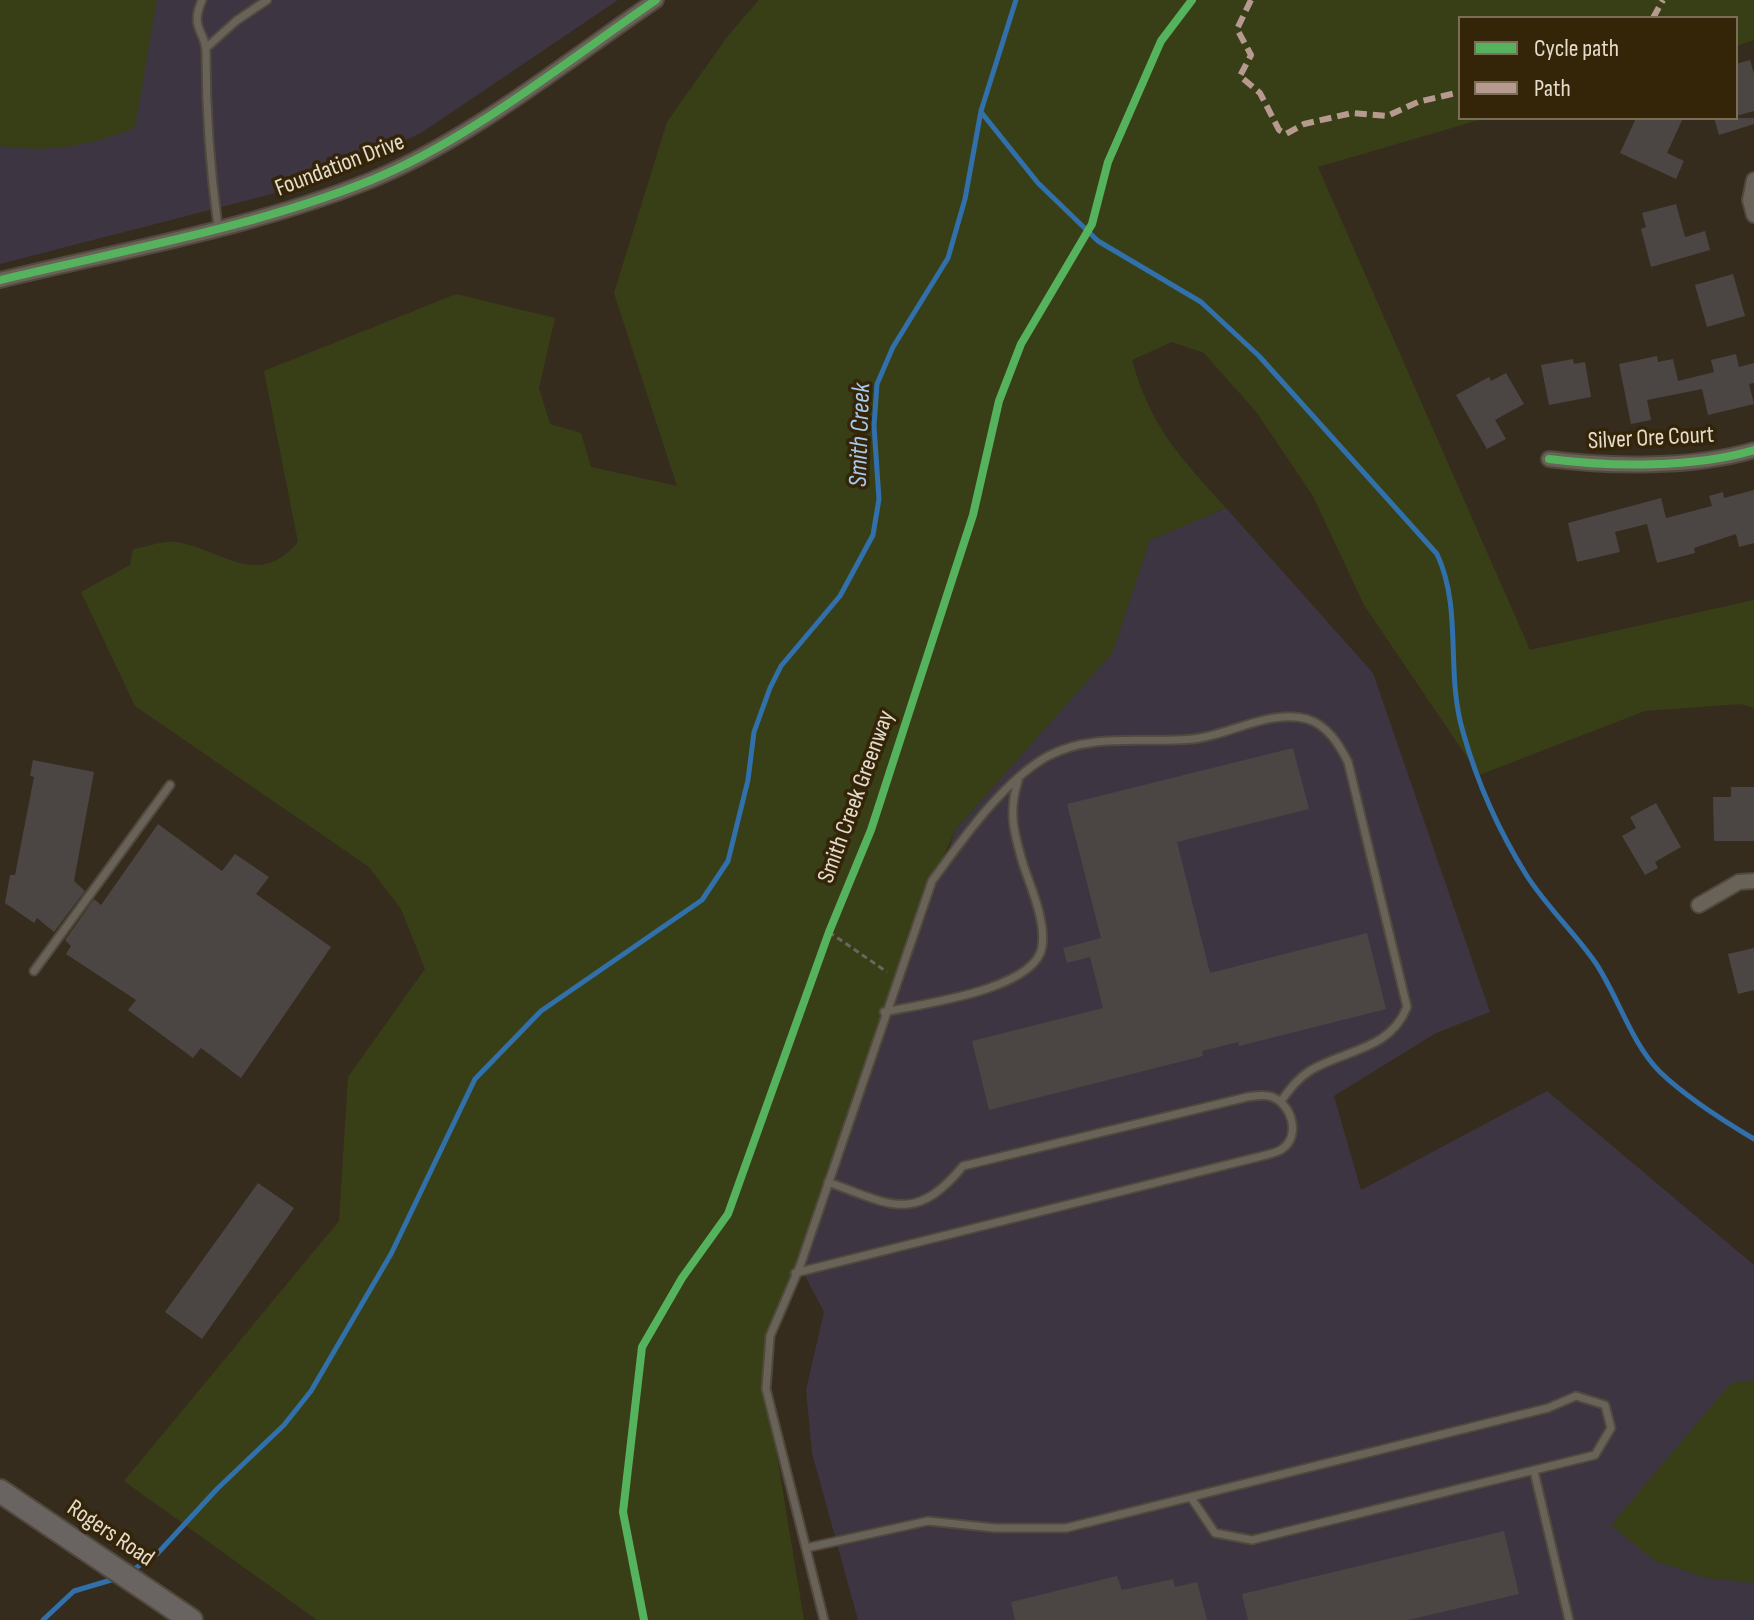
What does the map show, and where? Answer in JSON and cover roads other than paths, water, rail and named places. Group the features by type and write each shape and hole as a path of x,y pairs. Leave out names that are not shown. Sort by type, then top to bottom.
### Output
{"main road":[{"name":"Rogers Road","path":"0,1491 191,1620"}],"street":[{"name":"Foundation Drive","path":"0,280 287,210 357,186 442,146 656,0"},
{"path":"1754,180 1750,200 1754,215"},
{"name":"Silver Ore Court","path":"1549,459 1588,464 1671,462 1754,450"},
{"path":"1699,905 1739,882 1754,881"}],"lane":[{"path":"202,0 197,12 197,30 206,48 207,145 218,227"},
{"path":"206,48 236,21 267,0"},
{"path":"824,1620 766,1389 770,1336 828,1182 884,1012 932,881 966,834 1019,778 1064,749 1113,740 1194,739 1277,718 1311,720 1336,739 1348,762 1407,1007 1400,1025 1384,1039 1311,1070 1294,1084 1281,1101"},
{"path":"884,1012 1011,980 1030,969 1040,956 1041,928 1011,819 1019,778"},
{"path":"34,971 170,785"},
{"path":"795,1273 1283,1149 1293,1134 1292,1119 1281,1101 1270,1096 1247,1097 963,1166 941,1193 922,1204 876,1200 828,1182"},
{"path":"806,1548 928,1521 995,1528 1066,1528 1548,1408 1576,1396 1605,1405 1611,1428 1595,1455 1252,1540 1215,1533 1192,1499"},
{"path":"1534,1471 1569,1620"}],"waterway":[{"name":"Smith Creek","path":"131,1571 157,1554 217,1489 284,1425 311,1391 391,1254 475,1079 541,1011 702,900 728,861 748,780 754,732 770,688 781,666 840,596 873,535 879,499 874,426 877,384 893,347 948,258 965,199 981,111 1016,0"},
{"path":"981,112 1038,183 1098,241 1201,302 1259,356 1437,554 1450,597 1455,686 1463,732 1482,788 1508,842 1527,876 1595,962 1650,1060 1670,1082 1693,1100 1754,1139"},
{"path":"43,1620 74,1591 118,1578"}]}
